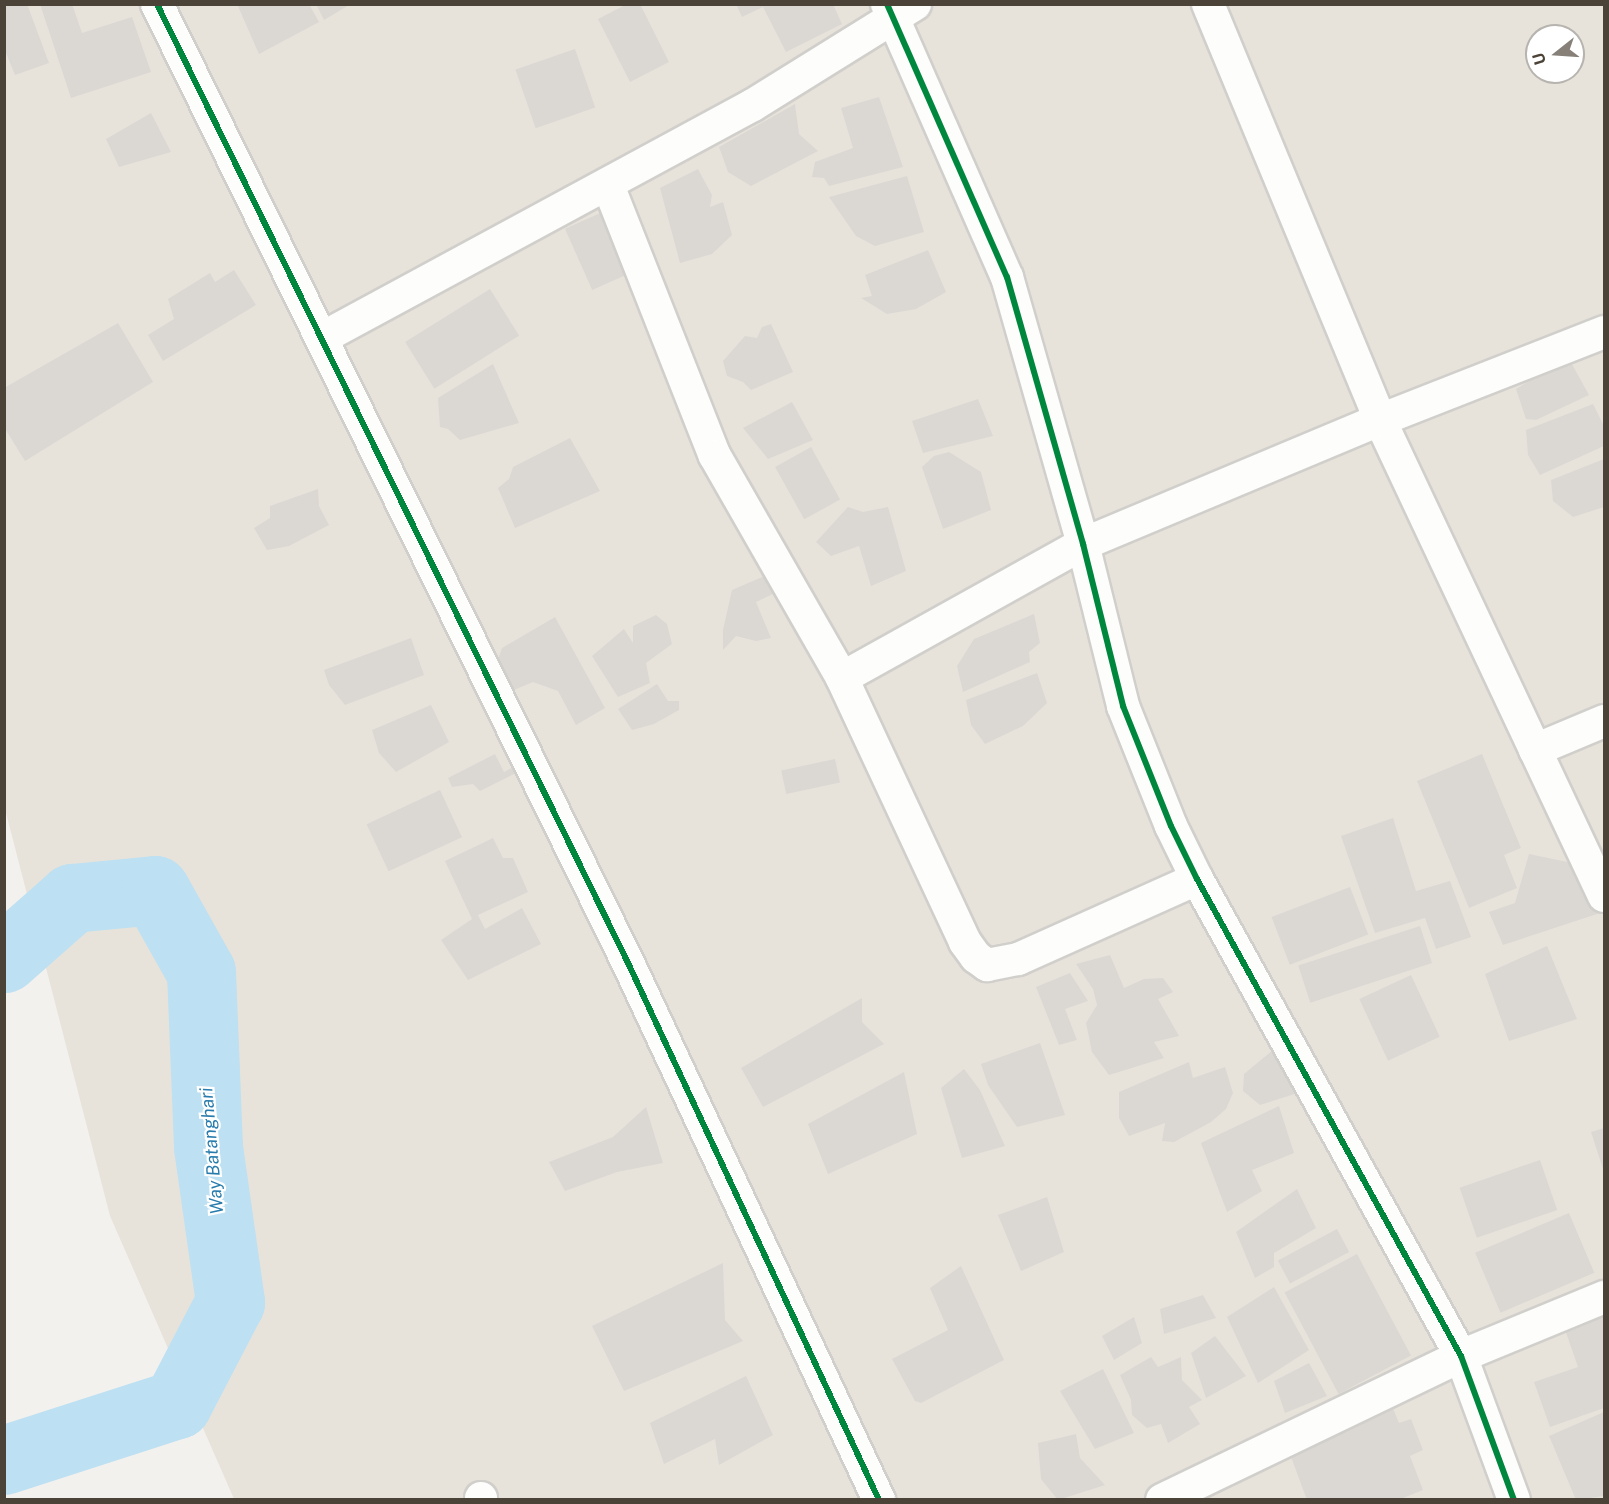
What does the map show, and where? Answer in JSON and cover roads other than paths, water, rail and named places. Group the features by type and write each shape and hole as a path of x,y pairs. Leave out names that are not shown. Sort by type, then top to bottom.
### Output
{"street":[{"path":"157,4 629,965 879,1500"},
{"path":"1208,4 1380,420 1605,896"},
{"path":"322,338 753,105 898,9 1007,278 1083,544 1123,706 1197,879 1461,1356 1514,1500"},
{"path":"608,185 715,456 842,678 965,942 987,965 1018,959 1197,879"},
{"path":"842,678 1083,544 1380,420 1605,332"},
{"path":"1535,750 1605,721"},
{"path":"1162,1500 1461,1356 1605,1297"}],"waterway":[{"name":"Way Batanghari","path":"4,958 72,898 155,890 201,972 208,1147 230,1302 177,1404 4,1460"}]}
